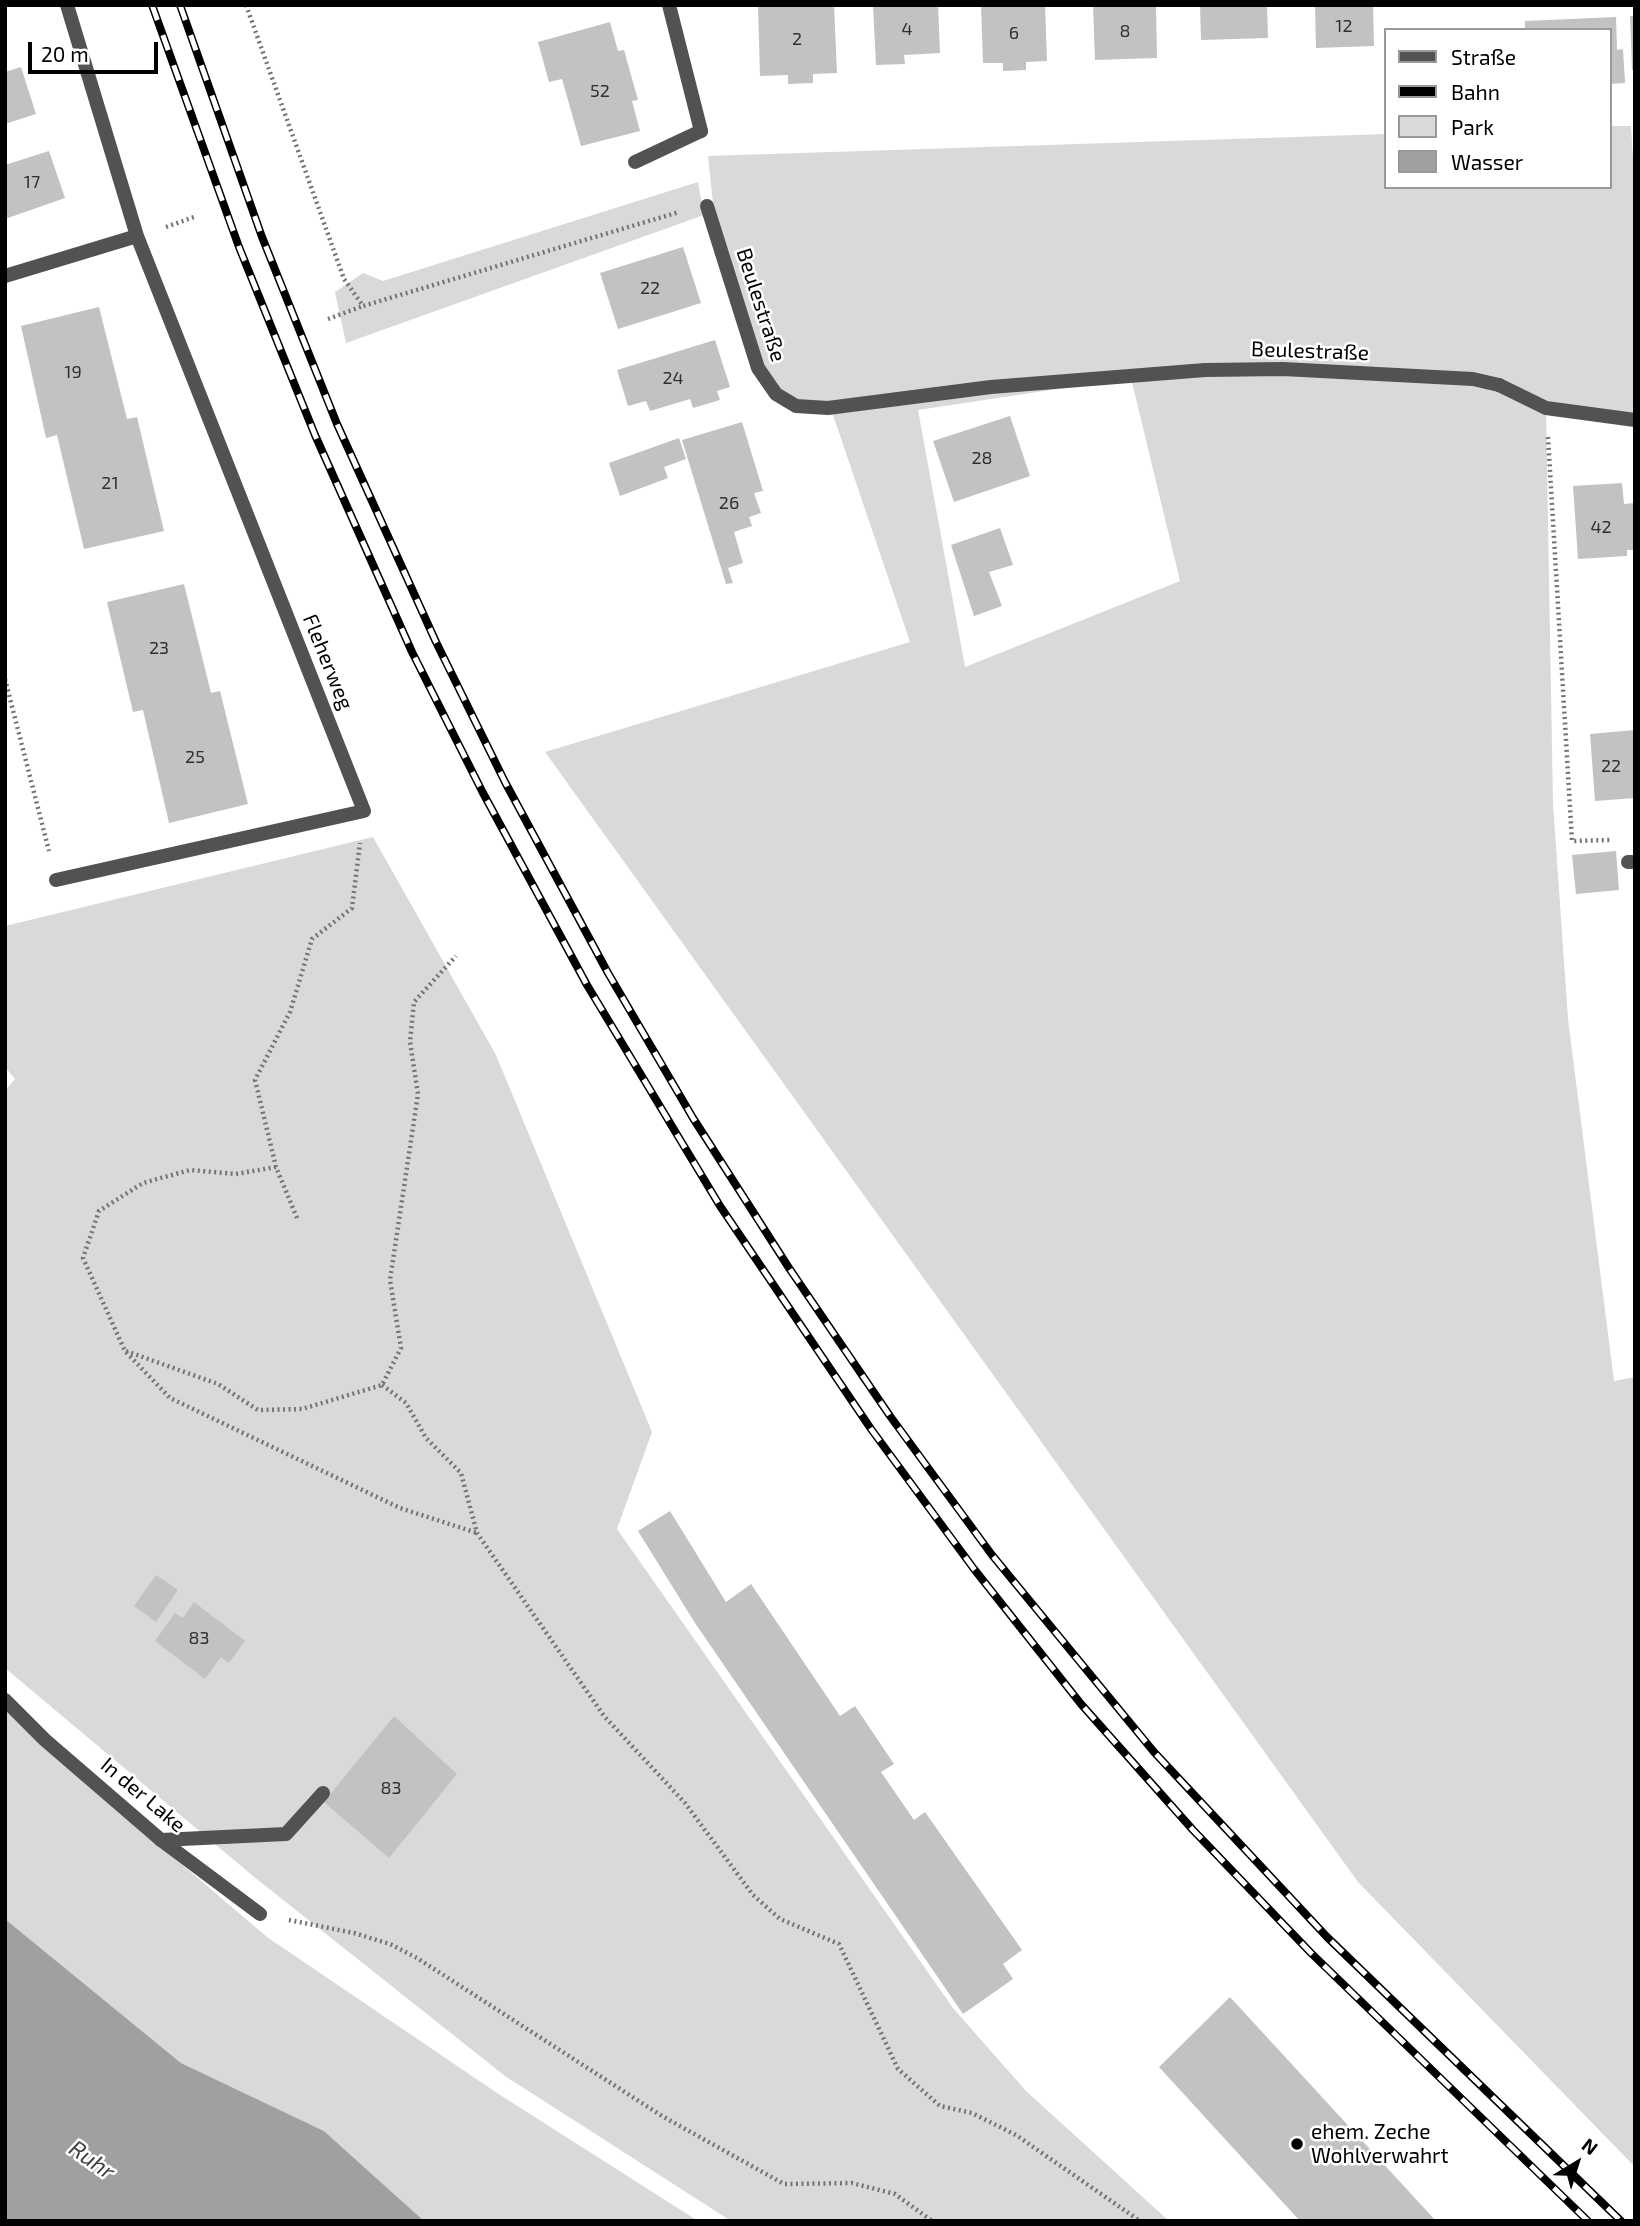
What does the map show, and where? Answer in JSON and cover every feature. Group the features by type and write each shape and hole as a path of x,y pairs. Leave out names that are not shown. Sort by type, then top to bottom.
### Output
{"street":[{"name":"Fleherweg","path":"67,5 137,236 364,811"},
{"path":"635,162 701,131 669,5"},
{"name":"Beulestraße","path":"707,206 758,368 776,394 796,406 828,408 1004,386 1205,370 1283,369 1473,379 1499,385 1546,408 1635,421"},
{"path":"5,276 137,236"},
{"path":"56,880 364,811"},
{"name":"In der Lake","path":"5,1700 45,1740 161,1840 260,1914"},
{"path":"161,1840 286,1835 323,1793"}],"path":[{"path":"246,5 344,279 362,306"},
{"path":"328,319 362,306 659,216 707,206"},
{"path":"171,225 194,217"},
{"path":"1546,408 1572,841 1625,839 1631,862"},
{"path":"5,679 56,880"},
{"path":"297,1218 276,1167 255,1080 290,1012 312,939 352,908 364,811"},
{"path":"125,1350 218,1384 258,1410 302,1409 382,1385 401,1348 390,1280 418,1094 410,1042 415,1002 456,956"},
{"path":"276,1167 236,1174 190,1170 143,1183 99,1211 83,1258 125,1350 170,1398 400,1508 477,1533"},
{"path":"382,1385 406,1403 426,1438 461,1473 477,1533 604,1716 685,1803 752,1895 780,1919 839,1944 898,2069 940,2106 972,2113 1016,2135 1140,2221"},
{"path":"260,1914 354,1933 399,1948 663,2116 784,2184 852,2183 895,2194 932,2221"}],"green space":[{"path":"1612,126 1631,126 1635,192 1635,420 1546,408 1553,804 1568,1019 1614,1381 1635,1377 1635,2167 1358,1882 545,752 910,642 829,403 807,403 789,398 766,375 714,212 708,156 1384,134 1384,189 1612,189","holes":["1131,378 1180,581 965,667 918,410"]},
{"path":"698,182 704,215 346,343 335,292 363,273 383,281"},
{"path":"373,837 496,1055 652,1432 617,1529 953,2008 1026,2091 1169,2221 731,2221 505,2076 253,1876 5,1668 5,1091 15,1079 5,1067 5,926"},
{"path":"5,1710 39,1743 267,1937 497,2093 698,2221 424,2221 324,2131 181,2063 5,1919"}],"water":[{"name":"Ruhr","path":"5,1919 181,2063 324,2131 424,2221 5,2221"}],"building":[{"path":"758,5 834,5 837,73 813,74 813,83 788,84 788,75 760,76"},
{"path":"873,5 938,5 940,53 904,55 905,64 876,65"},
{"path":"981,5 1045,5 1047,61 1026,62 1026,70 1003,71 1003,63 983,63"},
{"path":"1093,5 1156,5 1157,58 1095,60"},
{"path":"1200,5 1267,5 1268,38 1201,40"},
{"path":"1315,5 1373,5 1374,46 1316,48"},
{"path":"1630,16 1635,16 1635,70 1632,70"},
{"path":"1616,17 1617,50 1623,49 1625,83 1612,84 1612,28 1525,28 1525,21"},
{"path":"610,22 618,51 624,50 638,100 632,101 640,131 581,146 562,79 549,82 538,42"},
{"path":"21,67 36,114 5,124 5,72"},
{"path":"49,151 65,198 5,219 5,165"},
{"path":"683,247 701,303 618,329 600,273"},
{"path":"99,307 127,419 137,417 164,531 84,549 57,435 46,438 21,326"},
{"path":"715,340 730,387 717,391 720,400 693,408 690,399 650,411 646,401 628,406 617,370"},
{"path":"1010,416 1030,476 954,502 933,441"},
{"path":"742,422 763,491 754,493 761,513 749,517 752,526 734,532 743,563 728,568 733,583 726,584 682,440"},
{"path":"679,438 686,459 664,467 668,478 620,496 609,463"},
{"path":"1622,483 1624,504 1635,503 1635,550 1627,550 1627,556 1578,559 1573,486"},
{"path":"1000,528 1013,565 989,572 1002,606 974,616 951,545"},
{"path":"184,584 211,693 220,691 248,804 169,823 143,710 133,712 107,602"},
{"path":"1635,730 1635,798 1595,801 1590,734"},
{"path":"1616,851 1619,890 1576,894 1572,855"},
{"path":"670,1511 726,1602 751,1584 840,1716 855,1706 894,1764 881,1772 914,1820 925,1812 1022,1950 1003,1964 1013,1979 963,2014 695,1623 638,1531"},
{"path":"156,1575 178,1590 156,1622 134,1606"},
{"path":"194,1602 245,1641 229,1663 221,1657 205,1679 155,1641 175,1613 183,1618"},
{"path":"394,1716 457,1774 389,1858 324,1802"},
{"name":"ehem. Zeche Wohlverwahrt","path":"1230,1997 1436,2221 1300,2221 1159,2067"}],"railway":[{"path":"152,5 239,247 315,435 412,652 483,793 587,985 720,1206 871,1429 974,1569 1081,1704 1193,1830 1311,1953 1588,2221"},
{"path":"180,5 262,237 337,424 436,642 505,782 608,973 693,1118 789,1268 890,1416 992,1555 1154,1752 1327,1937 1621,2221"}],"place":[{"name":"ehem. Zeche Wohlverwahrt","path":"1297,2144"}]}
